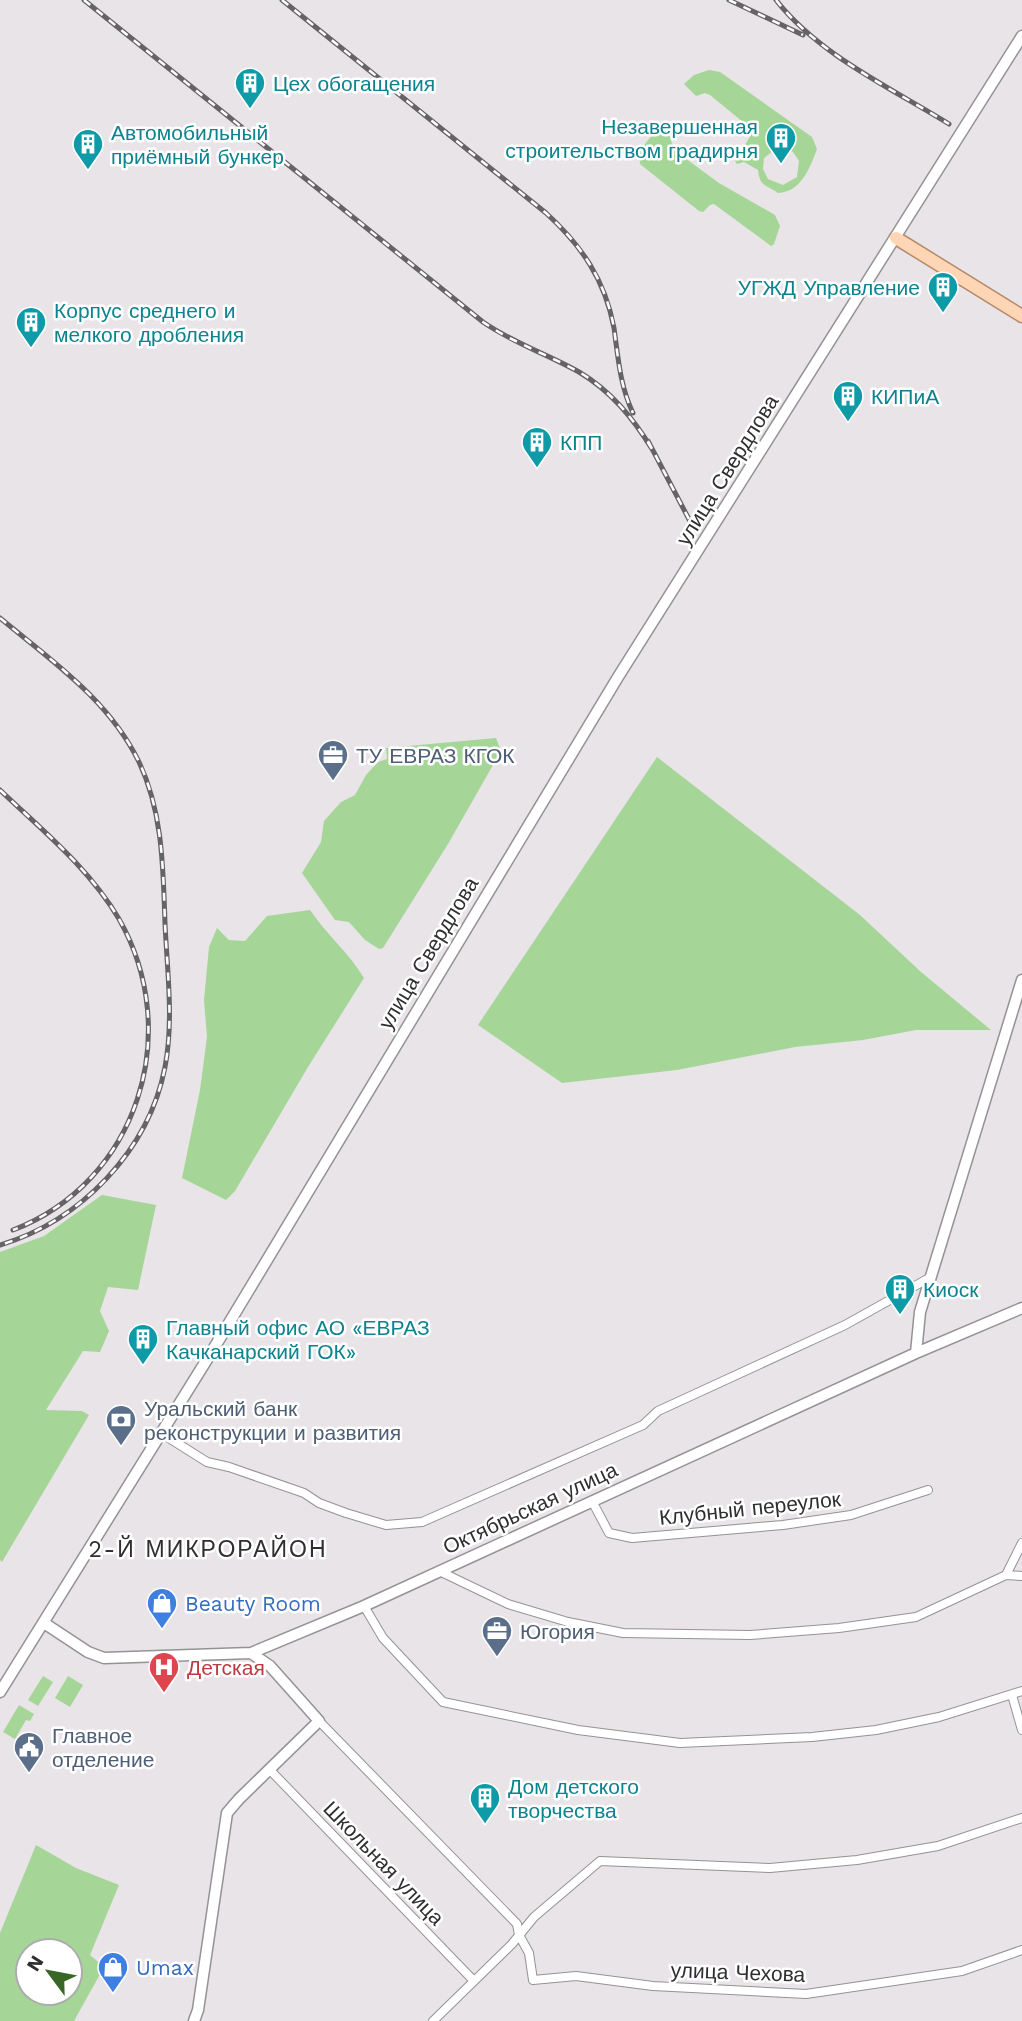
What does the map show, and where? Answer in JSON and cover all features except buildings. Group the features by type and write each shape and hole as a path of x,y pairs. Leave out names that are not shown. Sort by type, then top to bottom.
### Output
{"main road":[{"name":"улица Свердлова","path":"0,1692 161,1433 611,689 1022,36"},
{"path":"896,238 1022,316"},
{"path":"916,1353 920,1312 1022,980"},
{"name":"Октябрьская улица","path":"44,1623 88,1652 104,1658 251,1653 364,1606 916,1353 1022,1308"},
{"path":"194,2021 198,2010 227,1813 319,1721 270,1666 251,1653"}],"street":[{"path":"161,1433 207,1462 304,1493 319,1503 346,1513 386,1525 422,1522 643,1425 658,1411 845,1325 931,1277"},
{"name":"Клубный переулок","path":"592,1501 609,1533 632,1538 783,1525 852,1515 929,1490"},
{"path":"1006,1575 1022,1543"},
{"path":"439,1571 508,1604 568,1622 623,1633 750,1635 839,1628 916,1616 1006,1575 1022,1576"},
{"path":"364,1606 383,1638 443,1702 578,1730 680,1743 813,1737 876,1730 939,1717 1022,1691"},
{"path":"1012,1695 1022,1730"},
{"path":"319,1721 517,1924 519,1935"},
{"name":"Школьная улица","path":"269,1769 474,1981"},
{"path":"433,2021 534,1917 600,1861 771,1868 857,1860 938,1846 1022,1818"},
{"name":"улица Чехова","path":"519,1935 529,1953 533,1980 576,1976 653,1986 807,1994 962,1970 1022,1950"}],"green space":[{"path":"709,70 720,72 812,137 817,149 799,184 786,192 778,193 762,182 758,170 744,162 737,164 735,161 751,135 749,127 710,95 705,93 696,96 684,84 694,75","holes":["777,148 793,152 799,161 797,177 783,185 768,179 763,169 764,158"]},
{"path":"660,130 670,136 673,148 678,153 719,183 775,215 780,226 774,244 771,246 714,204 703,212 699,211 640,164 639,152 655,131"},
{"path":"496,738 501,751 448,844 383,948 379,949 365,940 349,922 335,920 302,873 321,842 324,821 341,802 355,795 366,775 378,762 387,759 386,748"},
{"path":"657,757 860,915 921,972 991,1030 916,1030 863,1040 795,1047 677,1070 562,1083 478,1025"},
{"path":"310,910 364,978 235,1191 226,1200 182,1178 200,1090 207,1037 204,1000 209,947 217,928 229,940 245,941 267,916"},
{"path":"102,1195 156,1205 138,1290 108,1287 100,1311 109,1331 100,1352 83,1351 46,1410 82,1411 89,1415 2,1562 0,1252 44,1236"},
{"path":"43,1676 53,1682 38,1706 28,1700"},
{"path":"68,1676 83,1685 70,1707 55,1698"},
{"path":"19,1705 34,1714 30,1721 26,1720 15,1739 3,1732"},
{"path":"36,1845 76,1868 119,1885 90,1955 104,1967 84,2003 84,1937 14,1937 14,2007 82,2007 74,2021 0,2021 0,1933"}],"railway":[{"path":"84,0 483,322 591,379 629,416 652,449"},
{"path":"282,0 546,213 571,238 590,265 605,294 614,328 622,382 633,413"},
{"path":"729,0 803,35"},
{"path":"776,0 793,20 834,54 949,124"},
{"path":"648,441 692,525"},
{"path":"0,618 59,666 96,701 127,740 139,762 153,801 160,841 169,1013 168,1049 157,1097 144,1126 127,1153 107,1178 84,1200 58,1219 30,1234 0,1245"},
{"path":"0,790 64,850 107,900 119,919 138,963 147,1009 147,1055 137,1099 119,1141 91,1177 56,1208 13,1230"}],"place":[{"name":"Цех обогащения","path":"250,110"},
{"name":"Незавершенная строительством градирня","path":"781,165"},
{"name":"Автомобильный приёмный бункер","path":"88,171"},
{"name":"УГЖД Управление","path":"943,314"},
{"name":"Корпус среднего и мелкого дробления","path":"31,349"},
{"name":"КИПиА","path":"848,423"},
{"name":"КПП","path":"537,469"},
{"name":"ТУ ЕВРАЗ КГОК","path":"333,782"},
{"name":"Киоск","path":"900,1316"},
{"name":"Главный офис АО «ЕВРАЗ Качканарский ГОК»","path":"143,1366"},
{"name":"Уральский банк реконструкции и развития","path":"121,1447"},
{"name":"Beauty Room","path":"162,1630"},
{"name":"Югория","path":"497,1658"},
{"name":"Детская","path":"164,1694"},
{"name":"Главное отделение","path":"29,1774"},
{"name":"Дом детского творчества","path":"485,1825"},
{"name":"Umax","path":"113,1994"}],"district":[{"name":"2-Й МИКРОРАЙОН","path":"208,1549"}]}
